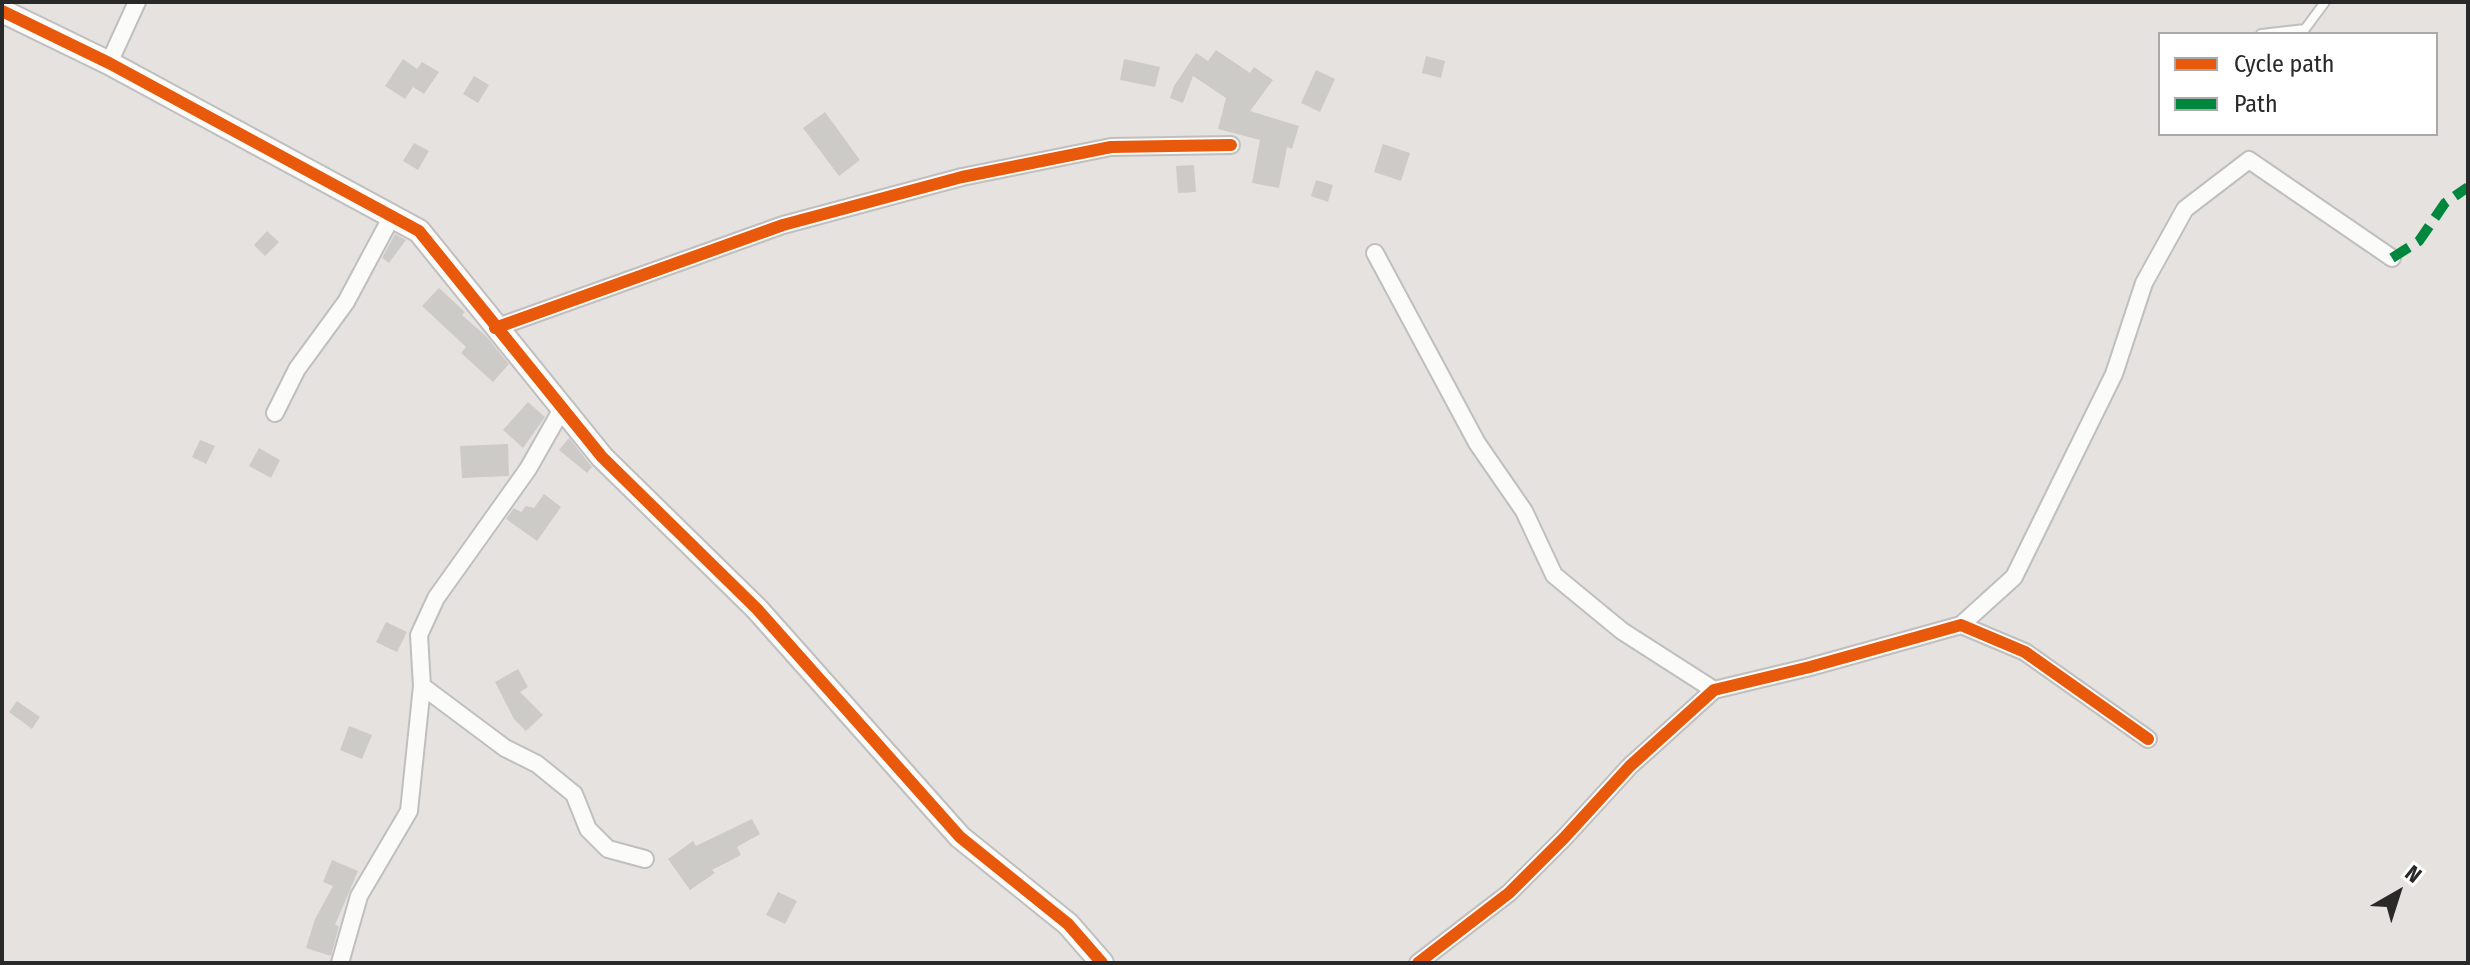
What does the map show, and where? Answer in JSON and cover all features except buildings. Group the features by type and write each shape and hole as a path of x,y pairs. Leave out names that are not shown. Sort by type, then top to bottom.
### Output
{"street":[{"path":"109,63 137,2"},
{"path":"2,11 109,63 419,231 602,457 757,609 960,837 1068,924 1102,963"},
{"path":"495,328 783,225 962,177 1111,147 1231,145"},
{"path":"1418,963 1509,893 1630,766 1714,690 1961,625 2014,577 2114,374 2144,283 2185,209 2249,160 2392,258"},
{"path":"275,413 297,369 346,302 392,216"},
{"path":"1375,253 1477,443 1524,511 1554,575 1622,631 1714,690"},
{"path":"340,963 359,896 409,811 422,686 419,635 436,598 528,469 562,409"},
{"path":"1961,625 2025,652 2148,739"},
{"path":"422,686 505,748 537,764 574,794 588,829 608,849 645,859"}],"lane":[{"path":"2279,32 2305,29 2325,2"}],"marked path":[{"path":"2392,258 2419,241 2445,203 2468,187"}],"cycle path":[{"path":"2,11 109,63 419,231 602,457 757,609 960,837 1068,924 1102,963"},
{"path":"495,328 783,225 962,177 1111,147 1231,145"},
{"path":"1418,963 1509,893 1630,766 1714,690 1961,625 2025,652 2148,739"}]}
